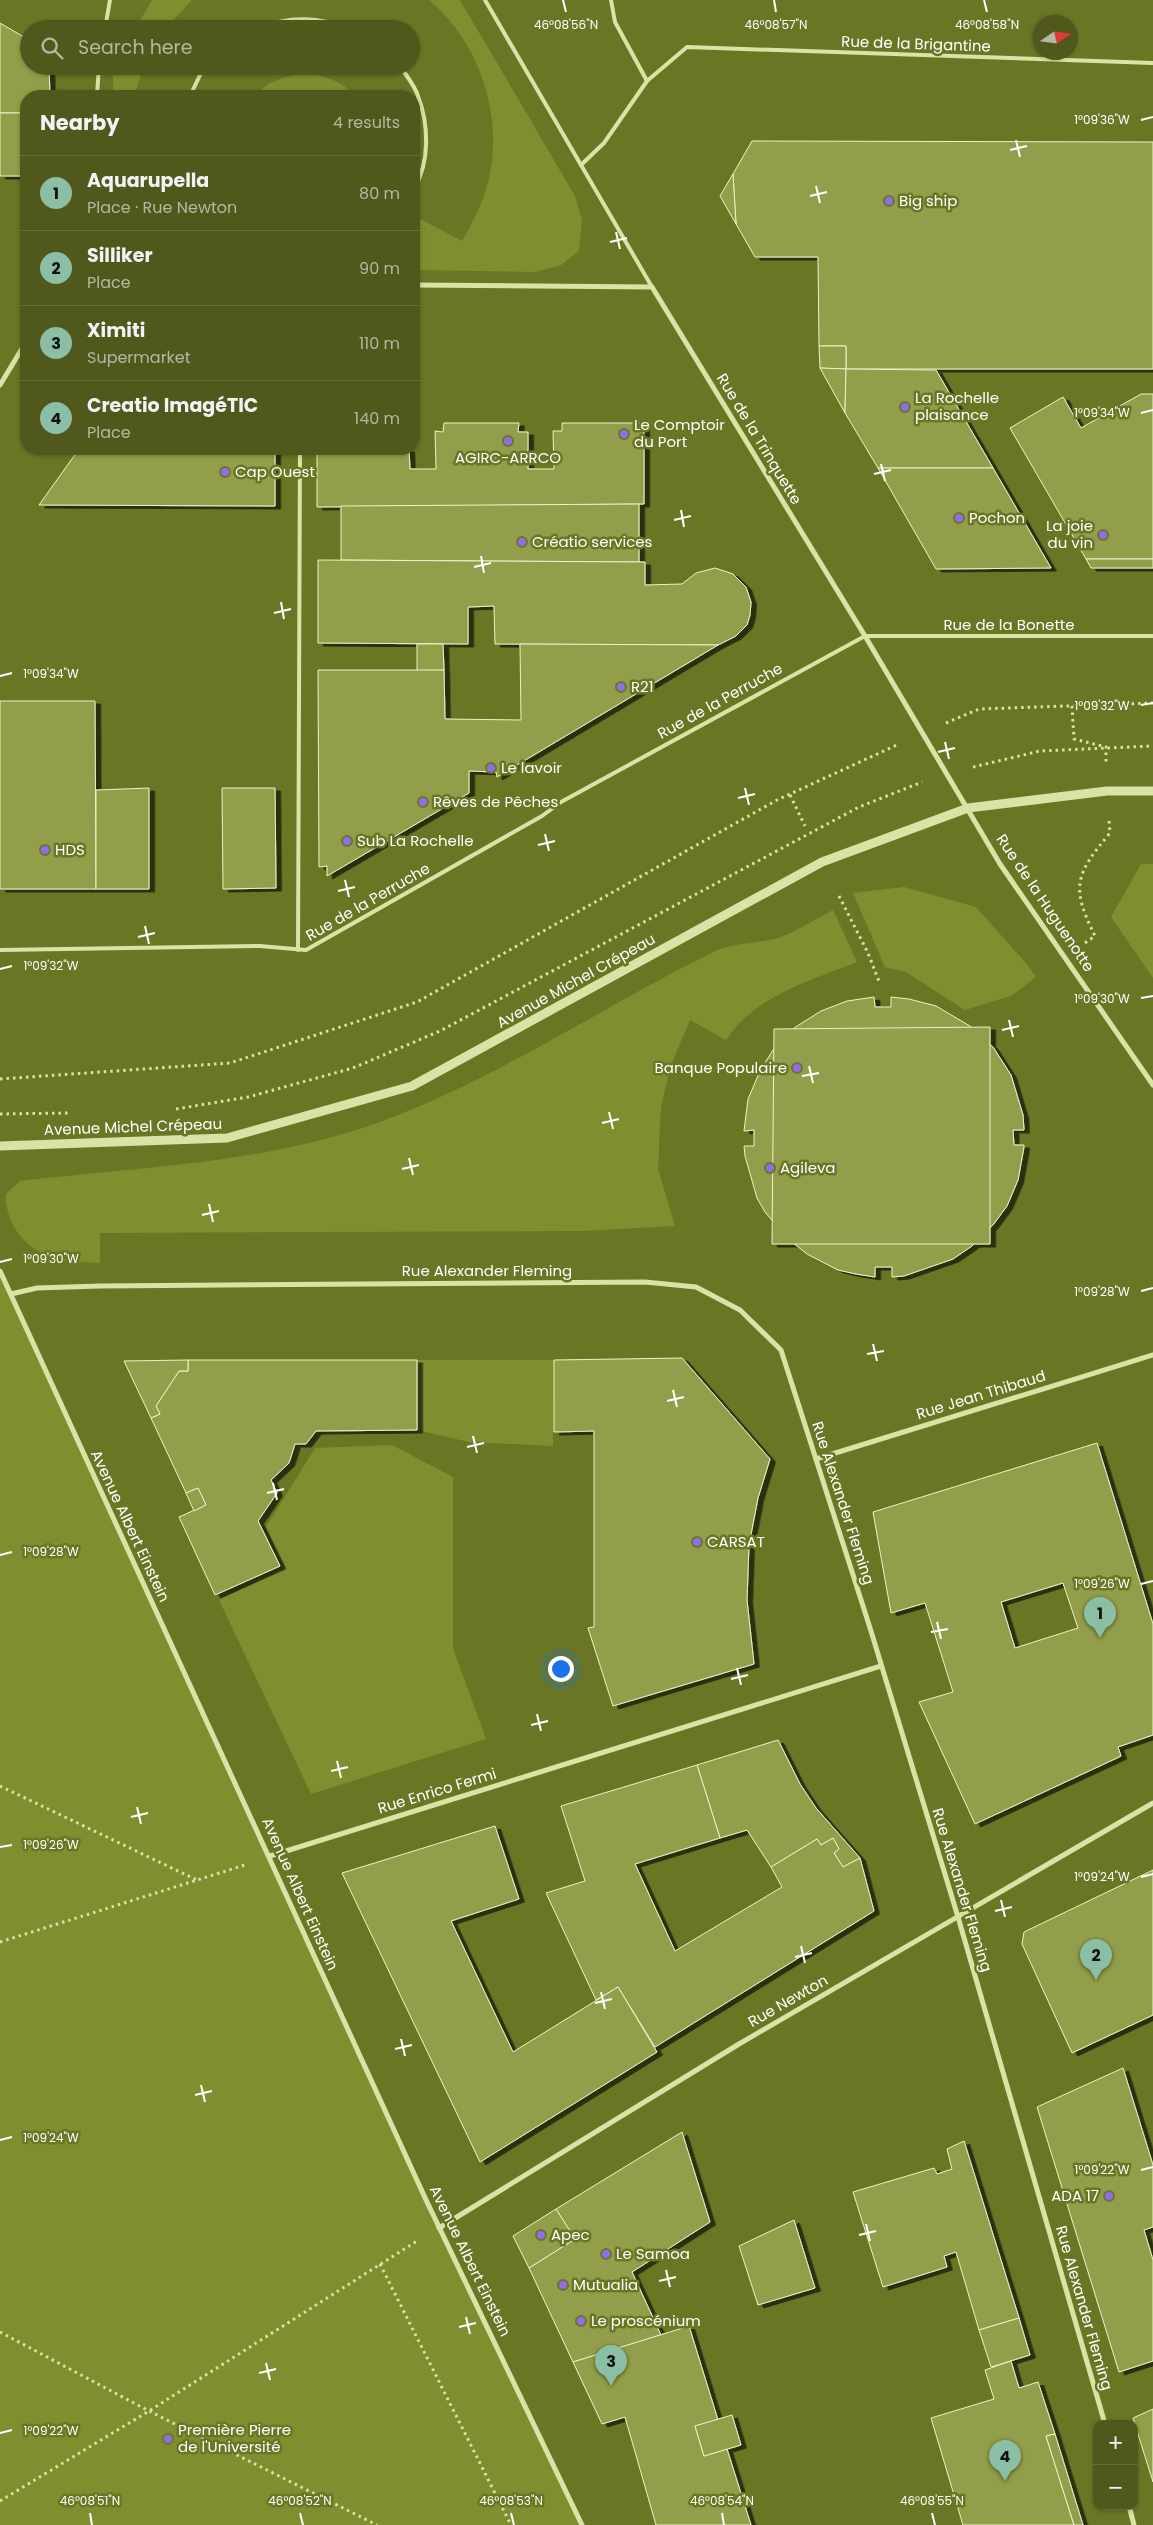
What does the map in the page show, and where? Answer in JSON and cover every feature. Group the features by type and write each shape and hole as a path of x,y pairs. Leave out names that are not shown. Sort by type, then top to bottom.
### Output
{"street":[{"path":"420,285 652,288"},
{"name":"Rue de la Trinquette","path":"652,288 968,808"},
{"path":"0,384 20,352"},
{"name":"Avenue Michel Crépeau","path":"0,1146 227,1138 412,1086 822,862 968,808 1107,791 1153,791"},
{"name":"Rue de la Huguenotte","path":"968,808 1000,864 1066,956 1153,1085"},
{"name":"Avenue Albert Einstein","path":"0,1271 440,2228 582,2525"},
{"name":"Rue Alexander Fleming","path":"11,1294 37,1288 110,1286 645,1282 696,1287 740,1310 781,1350 882,1666 958,1917 1104,2420"},
{"name":"Rue Jean Thibaud","path":"816,1459 1153,1355"},
{"name":"Rue Enrico Fermi","path":"270,1856 882,1666"},
{"name":"Rue Newton","path":"440,2228 739,2044 1153,1803"},
{"path":"1130,2510 1134,2525"}],"lane":[{"path":"107,20 110,0"},
{"path":"485,0 652,288"},
{"path":"611,0 615,22 647,81"},
{"path":"276,20 325,20"},
{"name":"Rue de la Brigantine","path":"581,165 604,143 647,81 687,48 1153,63"},
{"path":"97,90 98,75"},
{"path":"193,90 200,75"},
{"path":"406,75 415,90"},
{"path":"420,104 427,136 420,178"},
{"path":"298,950 300,455"},
{"name":"Rue de la Bonette","path":"865,636 1153,636"},
{"name":"Rue de la Perruche","path":"0,950 260,946 306,950 542,816 561,802 865,636"}],"path":[{"path":"0,1078 230,1063 417,1002 790,795 979,709 1153,703"},
{"path":"1072,706 1074,739 1106,747"},
{"path":"174,1110 248,1096 353,1068 440,1031 859,807 946,773 1040,751 1153,746"},
{"path":"1066,956 1095,936 1081,909 1080,880 1086,862 1110,833 1106,747"},
{"path":"790,795 804,826"},
{"path":"839,896 868,953 880,984"},
{"path":"0,1114 77,1112"},
{"path":"0,1786 199,1881"},
{"path":"0,1942 199,1881 270,1856"},
{"path":"0,2501 150,2411 380,2264 440,2228"},
{"path":"380,2264 511,2525"},
{"path":"0,2332 150,2411 377,2525"}],"green space":[{"path":"152,0 192,0 173,20 140,20"},
{"path":"429,0 460,0 575,196 582,220 579,251 561,265 536,272 420,270 420,220 462,241 480,206 491,167 493,140 486,88 464,40 448,18"},
{"path":"113,75 141,75 136,90 113,90"},
{"path":"290,76 319,76 338,82 348,90 261,90 277,80"},
{"path":"1141,864 1153,864 1153,978 1111,917"},
{"path":"904,887 976,907 1036,977 1011,996 965,1010 906,972 885,967 853,893"},
{"path":"833,910 857,962 802,983 768,1001 738,1025 726,1040 690,1020 671,1065 661,1107 658,1169 675,1226 584,1231 100,1233 100,1263 73,1262 52,1258 31,1246 22,1238 10,1218 6,1194 20,1181 245,1156 334,1137 377,1123 421,1106 505,1065 711,953 726,947 782,937"},
{"path":"0,1271 427,2202 582,2525 0,2525"},
{"path":"417,1360 554,1360 553,1446 469,1442 417,1430"},
{"path":"392,1445 453,1477 453,1648 486,1739 311,1794 219,1600 286,1567 266,1527 315,1448"}],"building":[{"path":"0,23 20,35 20,75 49,75 50,90 20,90 20,113 0,113"},
{"path":"0,113 20,113 20,176 0,176"},
{"path":"752,141 1153,142 1153,369 846,369 846,346 819,346 818,257 755,257 736,224 733,174"},
{"path":"733,174 736,224 720,196"},
{"path":"819,346 846,346 846,369 820,368"},
{"path":"820,368 846,369 845,413"},
{"path":"846,369 936,370 993,468 878,468 845,413"},
{"path":"1141,394 1153,394 1153,559 1086,559 1010,428 1063,397 1081,428"},
{"path":"444,423 519,423 518,432 528,432 528,469 554,469 553,431 562,431 562,423 644,423 644,504 317,507 317,455 409,455 410,469 436,469 435,431 443,432"},
{"path":"75,455 275,455 275,506 39,505"},
{"path":"878,468 993,468 1051,568 936,569"},
{"path":"639,504 639,562 341,560 341,506"},
{"path":"1086,559 1153,559 1153,568 1091,568"},
{"path":"318,560 645,562 645,585 682,584 696,573 715,568 733,574 746,587 751,602 750,615 747,625 736,636 718,645 495,644 494,606 468,607 468,644 318,643"},
{"path":"417,644 443,644 444,670 417,671"},
{"path":"520,644 718,645 497,777 496,772 469,771 469,793 327,876 327,866 319,867 318,670 444,670 445,719 521,720"},
{"path":"0,701 95,701 96,889 0,889"},
{"path":"149,788 149,889 96,889 96,790"},
{"path":"222,788 275,788 276,888 223,889"},
{"path":"874,997 875,1007 891,1007 891,997 909,999 936,1006 970,1026 993,1047 1011,1075 1023,1115 1024,1130 1013,1130 1014,1145 1024,1145 1018,1180 1007,1206 993,1225 972,1246 953,1259 904,1276 892,1277 892,1267 875,1267 875,1277 838,1270 807,1254 787,1238 765,1212 757,1198 745,1156 744,1146 754,1146 754,1130 744,1131 748,1099 760,1071 773,1050 794,1028 821,1011 847,1001"},
{"path":"990,1027 990,1244 772,1244 774,1029"},
{"path":"682,1358 770,1459 758,1498 749,1545 747,1600 754,1664 613,1706 588,1628 594,1627 594,1431 554,1432 554,1360"},
{"path":"188,1360 417,1360 417,1430 316,1431 306,1444 295,1444 289,1463 271,1480 277,1493 258,1521 280,1566 215,1595 179,1517 206,1505 198,1488 186,1493 151,1418 160,1414 156,1406 179,1371 188,1371"},
{"path":"188,1360 188,1371 179,1371 156,1406 160,1414 151,1418 124,1361"},
{"path":"1097,1443 1153,1624 1153,1735 1118,1747 1121,1756 975,1824 919,1702 953,1692 925,1603 891,1613 873,1512","holes":["1063,1583 1078,1628 1015,1648 1001,1602"]},
{"path":"198,1488 206,1505 194,1511 186,1493"},
{"path":"778,1740 800,1784 816,1808 860,1858 843,1867 834,1853 839,1849 833,1838 821,1845 817,1839 771,1867 747,1830 720,1838 697,1765"},
{"path":"697,1765 720,1838 635,1864 675,1951 782,1887 771,1867 817,1839 821,1845 833,1838 839,1849 834,1853 843,1867 860,1858 874,1911 655,2047 618,1987 596,2000 546,1893 585,1881 561,1806"},
{"path":"495,1826 519,1899 451,1921 513,2052 618,1987 657,2052 480,2162 342,1873"},
{"path":"1153,1870 1153,2015 1072,2053 1022,1944 1024,1932"},
{"name":"ADA 17","path":"1123,2068 1153,2165 1153,2227 1144,2230 1153,2260 1153,2361 1119,2372 1037,2107"},
{"name":"Le Samoa","path":"682,2132 710,2222 632,2272 661,2335 573,2362 529,2268 575,2239 556,2209"},
{"path":"964,2141 1019,2318 979,2330 956,2252 944,2256 947,2267 883,2287 853,2192 934,2168 937,2174 952,2169 947,2149"},
{"path":"556,2209 575,2239 529,2268 513,2236"},
{"path":"794,2220 815,2288 758,2305 739,2246"},
{"path":"1019,2318 1030,2355 991,2367 979,2330"},
{"path":"689,2326 718,2420 695,2426 704,2456 727,2449 751,2525 656,2525 625,2417 602,2424 573,2362"},
{"path":"1011,2361 1019,2388 1038,2382 1055,2434 1046,2436 1074,2525 963,2525 931,2418 994,2399 985,2370"},
{"path":"1153,2409 1153,2482 1138,2434 1138,2420 1134,2420 1133,2418"},
{"path":"732,2415 741,2445 704,2456 695,2426"},
{"path":"1055,2434 1083,2525 1074,2525 1046,2436"}],"place":[{"name":"Big ship","path":"889,201"},
{"name":"La Rochelle plaisance","path":"905,407"},
{"name":"Le Comptoir du Port","path":"624,434"},
{"name":"AGIRC-ARRCO","path":"508,441"},
{"name":"Cap Ouest","path":"225,472"},
{"name":"Pochon","path":"959,518"},
{"name":"La joie du vin","path":"1103,535"},
{"name":"Créatio services","path":"522,542"},
{"name":"R21","path":"621,687"},
{"name":"Le lavoir","path":"491,768"},
{"name":"Rêves de Pêches","path":"423,802"},
{"name":"Sub La Rochelle","path":"347,841"},
{"name":"HDS","path":"45,850"},
{"name":"Banque Populaire","path":"797,1068"},
{"name":"Agileva","path":"770,1168"},
{"name":"CARSAT","path":"697,1542"},
{"name":"Aquarupella","path":"1100,1638"},
{"name":"Silliker","path":"1096,1980"},
{"name":"ADA 17","path":"1109,2196"},
{"name":"Apec","path":"541,2235"},
{"name":"Le Samoa","path":"606,2254"},
{"name":"Mutualia","path":"563,2285"},
{"name":"Le proscénium","path":"581,2321"},
{"name":"Ximiti","path":"611,2386"},
{"name":"Première Pierre de l'Université","path":"168,2439"},
{"name":"Creatio ImagéTIC","path":"1005,2481"}]}
